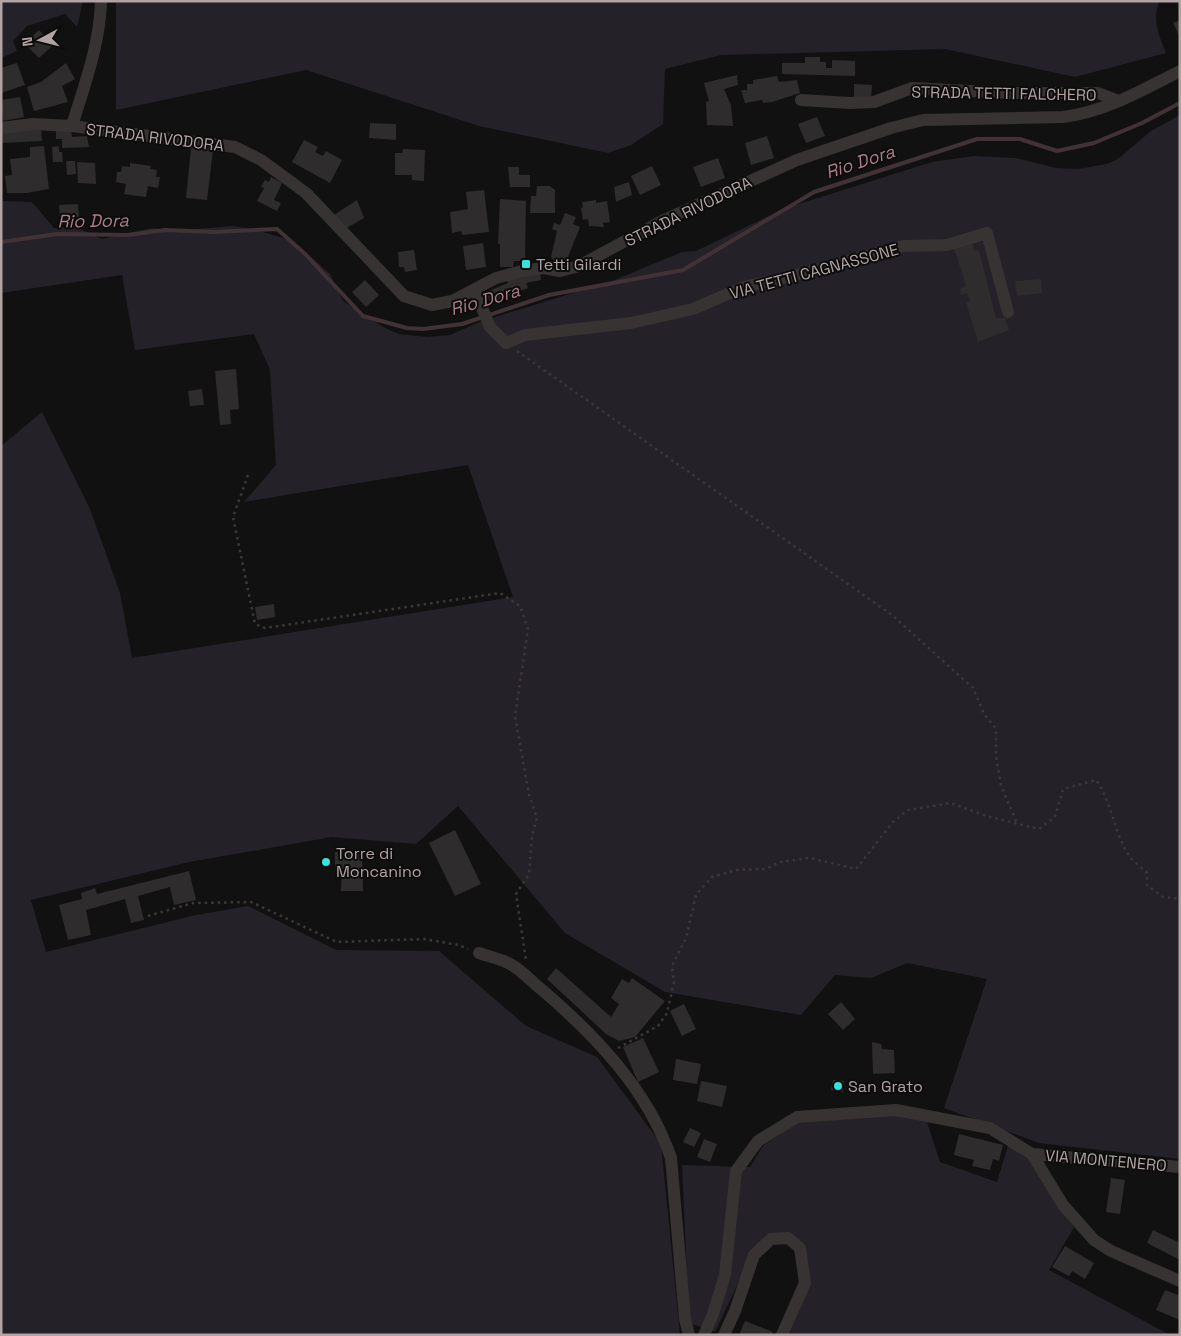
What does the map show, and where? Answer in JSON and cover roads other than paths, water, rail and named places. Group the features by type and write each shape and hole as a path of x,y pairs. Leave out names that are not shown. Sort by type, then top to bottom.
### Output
{"street":[{"path":"72,126 97,35 101,1"},
{"name":"STRADA RIVODORA","path":"1,128 33,124 72,126 235,147 261,160 306,193 404,296 432,305 477,297 496,278 522,271 543,268 560,270 579,266 662,221 797,160 891,128 923,120 1083,115 1119,101 1180,72"},
{"name":"STRADA TETTI FALCHERO","path":"801,100 849,103 874,102 912,88 1010,93 1098,93 1119,101"},
{"name":"VIA TETTI CAGNASSONE","path":"477,297 490,327 511,342 525,335 562,329 631,323 693,309 744,287 809,272 903,246 947,245 987,233 1008,312"},
{"path":"479,953 512,964 554,1000 604,1051 645,1102 664,1134 671,1158 685,1320 689,1335"},
{"path":"704,1335 714,1314 725,1275 736,1172 758,1141 797,1117 896,1110 990,1128 1032,1154 1063,1205 1094,1240 1111,1251 1180,1281"},
{"name":"VIA MONTENERO","path":"1032,1154 1180,1167"},
{"path":"724,1335 735,1311 754,1255 771,1239 788,1238 800,1248 805,1283 782,1335"}],"waterway":[{"name":"Rio Dora","path":"1,242 57,234 127,235 165,230 214,232 277,229 304,253 363,316 407,328 423,329 462,324 549,295 683,270 814,192 977,139 1020,139 1057,151 1094,143 1142,123 1180,103"}],"place":[{"name":"Tetti Gilardi","path":"526,264"},
{"name":"Torre di Moncanino","path":"326,862"},
{"name":"San Grato","path":"838,1086"}]}
